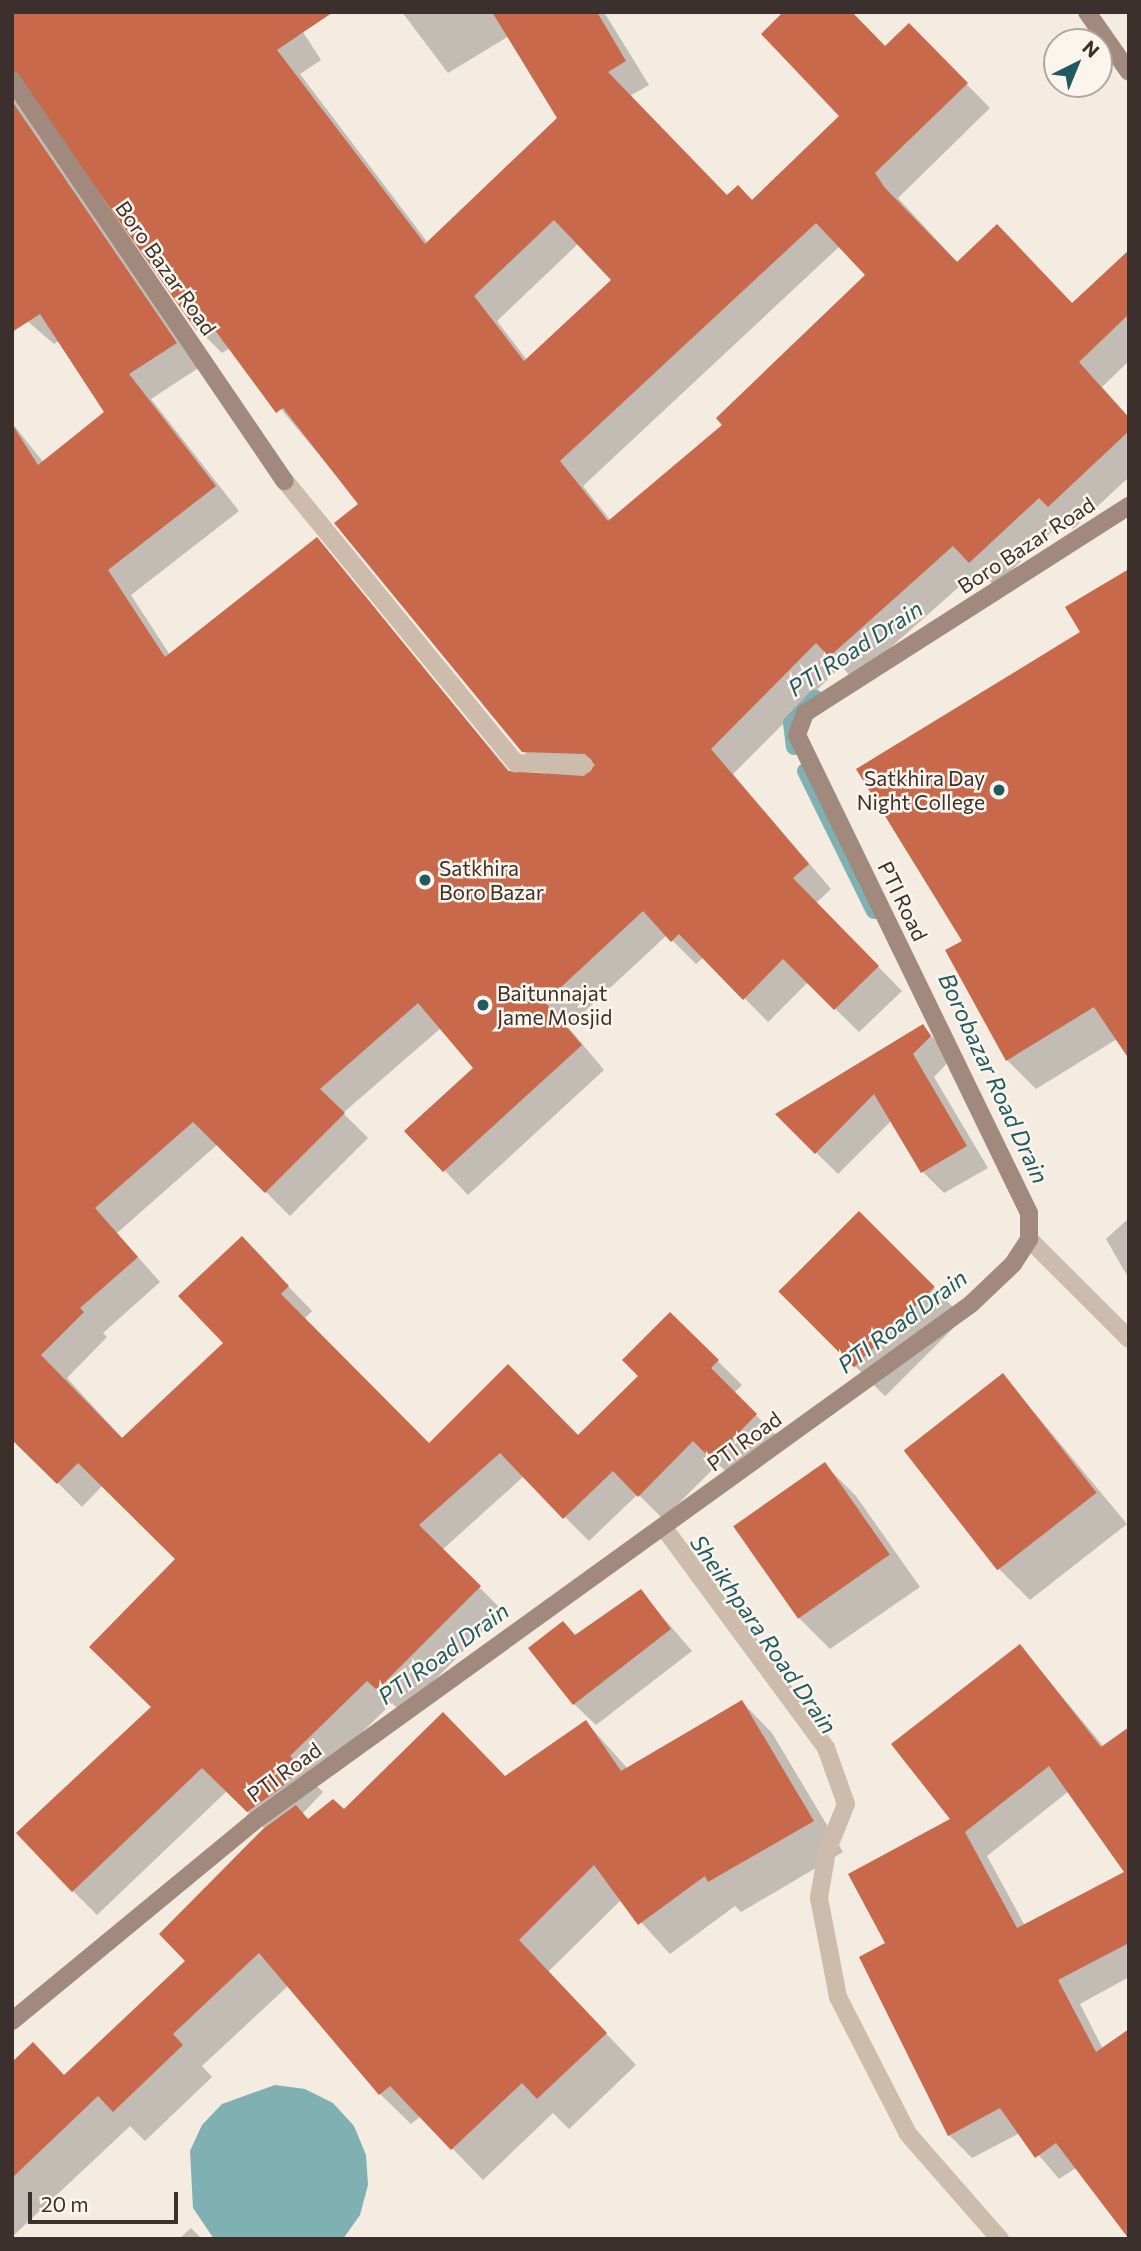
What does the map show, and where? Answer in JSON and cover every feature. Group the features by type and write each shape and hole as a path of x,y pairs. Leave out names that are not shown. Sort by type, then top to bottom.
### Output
{"main road":[{"path":"1087,12 1129,72"},
{"name":"Boro Bazar Road","path":"12,80 285,481"},
{"name":"Boro Bazar Road","path":"806,713 1129,506"},
{"name":"PTI Road","path":"12,2021 253,1822 971,1304 1029,1239 1029,1213 797,735 806,713"}],"street":[{"path":"285,481 475,705 516,762 584,765"},
{"path":"1029,1239 1129,1339"},
{"path":"664,1528 826,1748 846,1804 827,1851 819,1898 838,1997 908,2134 1000,2239"}],"water":[{"path":"275,2085 305,2089 333,2103 354,2126 366,2155 368,2185 360,2215 343,2239 214,2239 193,2208 190,2151 202,2125 222,2104"}],"building":[{"name":"Satkhira Boro Bazar","path":"12,12 333,12 277,50 425,244 557,118 492,12 597,12 626,61 608,72 727,195 738,185 752,200 839,116 761,34 783,12 852,12 885,46 909,23 968,83 875,173 885,188 957,262 997,224 1072,303 1129,250 1129,314 1079,362 1129,418 1129,431 1048,507 1039,498 969,563 953,546 829,657 816,643 711,749 809,864 793,878 879,966 834,1010 783,959 743,1000 679,934 671,942 643,911 545,1002 582,1045 443,1172 404,1131 473,1068 418,1003 320,1089 345,1113 265,1193 193,1122 95,1208 138,1257 80,1308 84,1312 41,1355 122,1438 223,1343 178,1296 242,1236 289,1286 281,1294 429,1443 508,1364 578,1435 638,1376 622,1360 670,1312 719,1360 711,1368 757,1414 712,1460 693,1441 638,1497 613,1471 563,1519 500,1453 419,1525 481,1586 377,1690 367,1681 290,1756 301,1767 281,1788 247,1812 202,1768 72,1892 16,1833 151,1707 89,1647 175,1559 78,1463 57,1484 12,1440 12,424 38,465 104,412 40,314 12,332 12,101 177,343 129,374 216,486 108,570 165,657 317,537 508,771 584,776 595,765 585,754 522,752 334,523 358,504 283,408 276,413 209,322 196,330 12,69","holes":["554,220 611,280 524,361 474,296","816,223 865,275 716,418 722,425 608,521 560,461"]},
{"path":"1129,569 1129,1059 1094,1007 1006,1061 945,950 962,941 856,769 1080,632 1065,607"},
{"path":"923,1024 931,1036 913,1054 967,1146 921,1173 874,1094 815,1154 775,1114"},
{"path":"859,1211 935,1287 854,1367 778,1292"},
{"path":"1003,1373 1097,1493 997,1570 904,1451"},
{"path":"825,1462 890,1555 798,1619 733,1526"},
{"path":"641,1589 671,1629 573,1705 528,1648 563,1621 575,1635"},
{"path":"1020,1644 1101,1747 1129,1727 1129,1943 1058,1980 1096,2052 1129,2029 1129,2239 1056,2143 1035,2158 1000,2108 948,2136 859,1957 885,1943 848,1874 950,1819 891,1744","holes":["1049,1766 1124,1872 1017,1928 965,1832"]},
{"path":"742,1700 814,1821 708,1882 705,1876 638,1925 594,1865 519,1940 607,2033 537,2099 522,2083 451,2150 390,2086 379,2095 259,1953 173,2034 183,2045 113,2112 98,2096 12,2178 12,2062 33,2042 64,2075 185,1961 159,1934 263,1829 296,1805 308,1819 333,1799 344,1809 443,1712 505,1776 586,1720 621,1771"}],"waterway":[{"name":"PTI Road Drain","path":"794,747 791,723 815,698"},
{"name":"PTI Road Drain","path":"805,771 874,911"}],"place":[{"name":"Satkhira Day Night College","path":"999,790"},
{"name":"Satkhira Boro Bazar","path":"425,880"},
{"name":"Baitunnajat Jame Mosjid","path":"483,1005"}],"water label":[{"name":"Borobazar Road Drain","path":"994,1078"},
{"name":"Sheikhpara Road Drain","path":"764,1634"}]}
